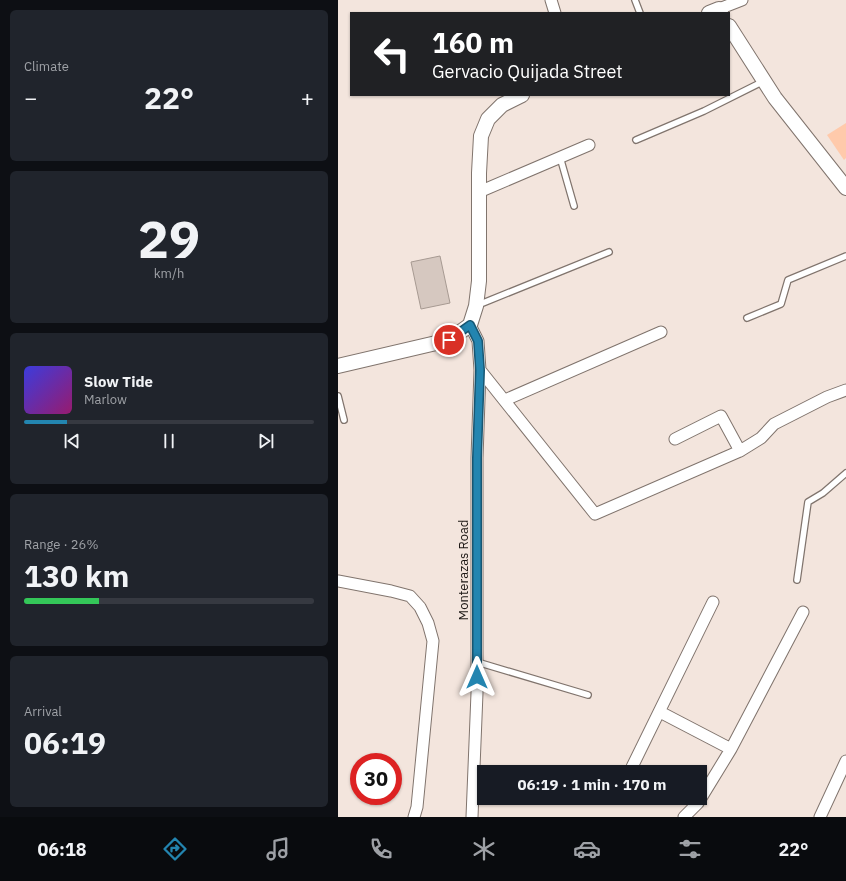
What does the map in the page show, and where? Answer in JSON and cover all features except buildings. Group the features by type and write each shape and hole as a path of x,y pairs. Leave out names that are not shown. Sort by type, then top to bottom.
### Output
{"street":[{"path":"551,0 555,12"},
{"path":"716,12 742,0"},
{"path":"730,28 775,98 846,188"},
{"path":"339,363 449,340 470,325 476,306 479,281 479,192 481,136 488,119 502,105 520,96"},
{"path":"479,192 589,146"},
{"name":"Monterazas Road","path":"470,325 478,341 480,370 477,458 477,662 472,817"},
{"path":"505,400 661,332"},
{"path":"480,370 595,514 740,451 761,438 774,424 827,397 846,390"},
{"path":"675,439 721,416 740,451"},
{"path":"338,581 410,596 420,607 428,623 433,642 417,807 414,817"},
{"path":"633,765 713,602"},
{"path":"684,817 701,797 732,749 803,612"},
{"path":"660,712 732,749"},
{"path":"820,817 846,762"}],"lane":[{"path":"635,0 640,12"},
{"path":"636,140 704,111 764,81"},
{"path":"560,157 574,206"},
{"path":"476,306 609,252"},
{"path":"747,318 781,304 788,280 846,256"},
{"path":"338,396 344,420"},
{"path":"797,580 808,502 823,493 846,472"},
{"path":"477,662 588,695"}],"shaded area":[{"path":"846,123 846,158 844,160 827,135"}],"route":[{"path":"449,340 470,325 478,341 480,370 477,458 477,677"}]}
